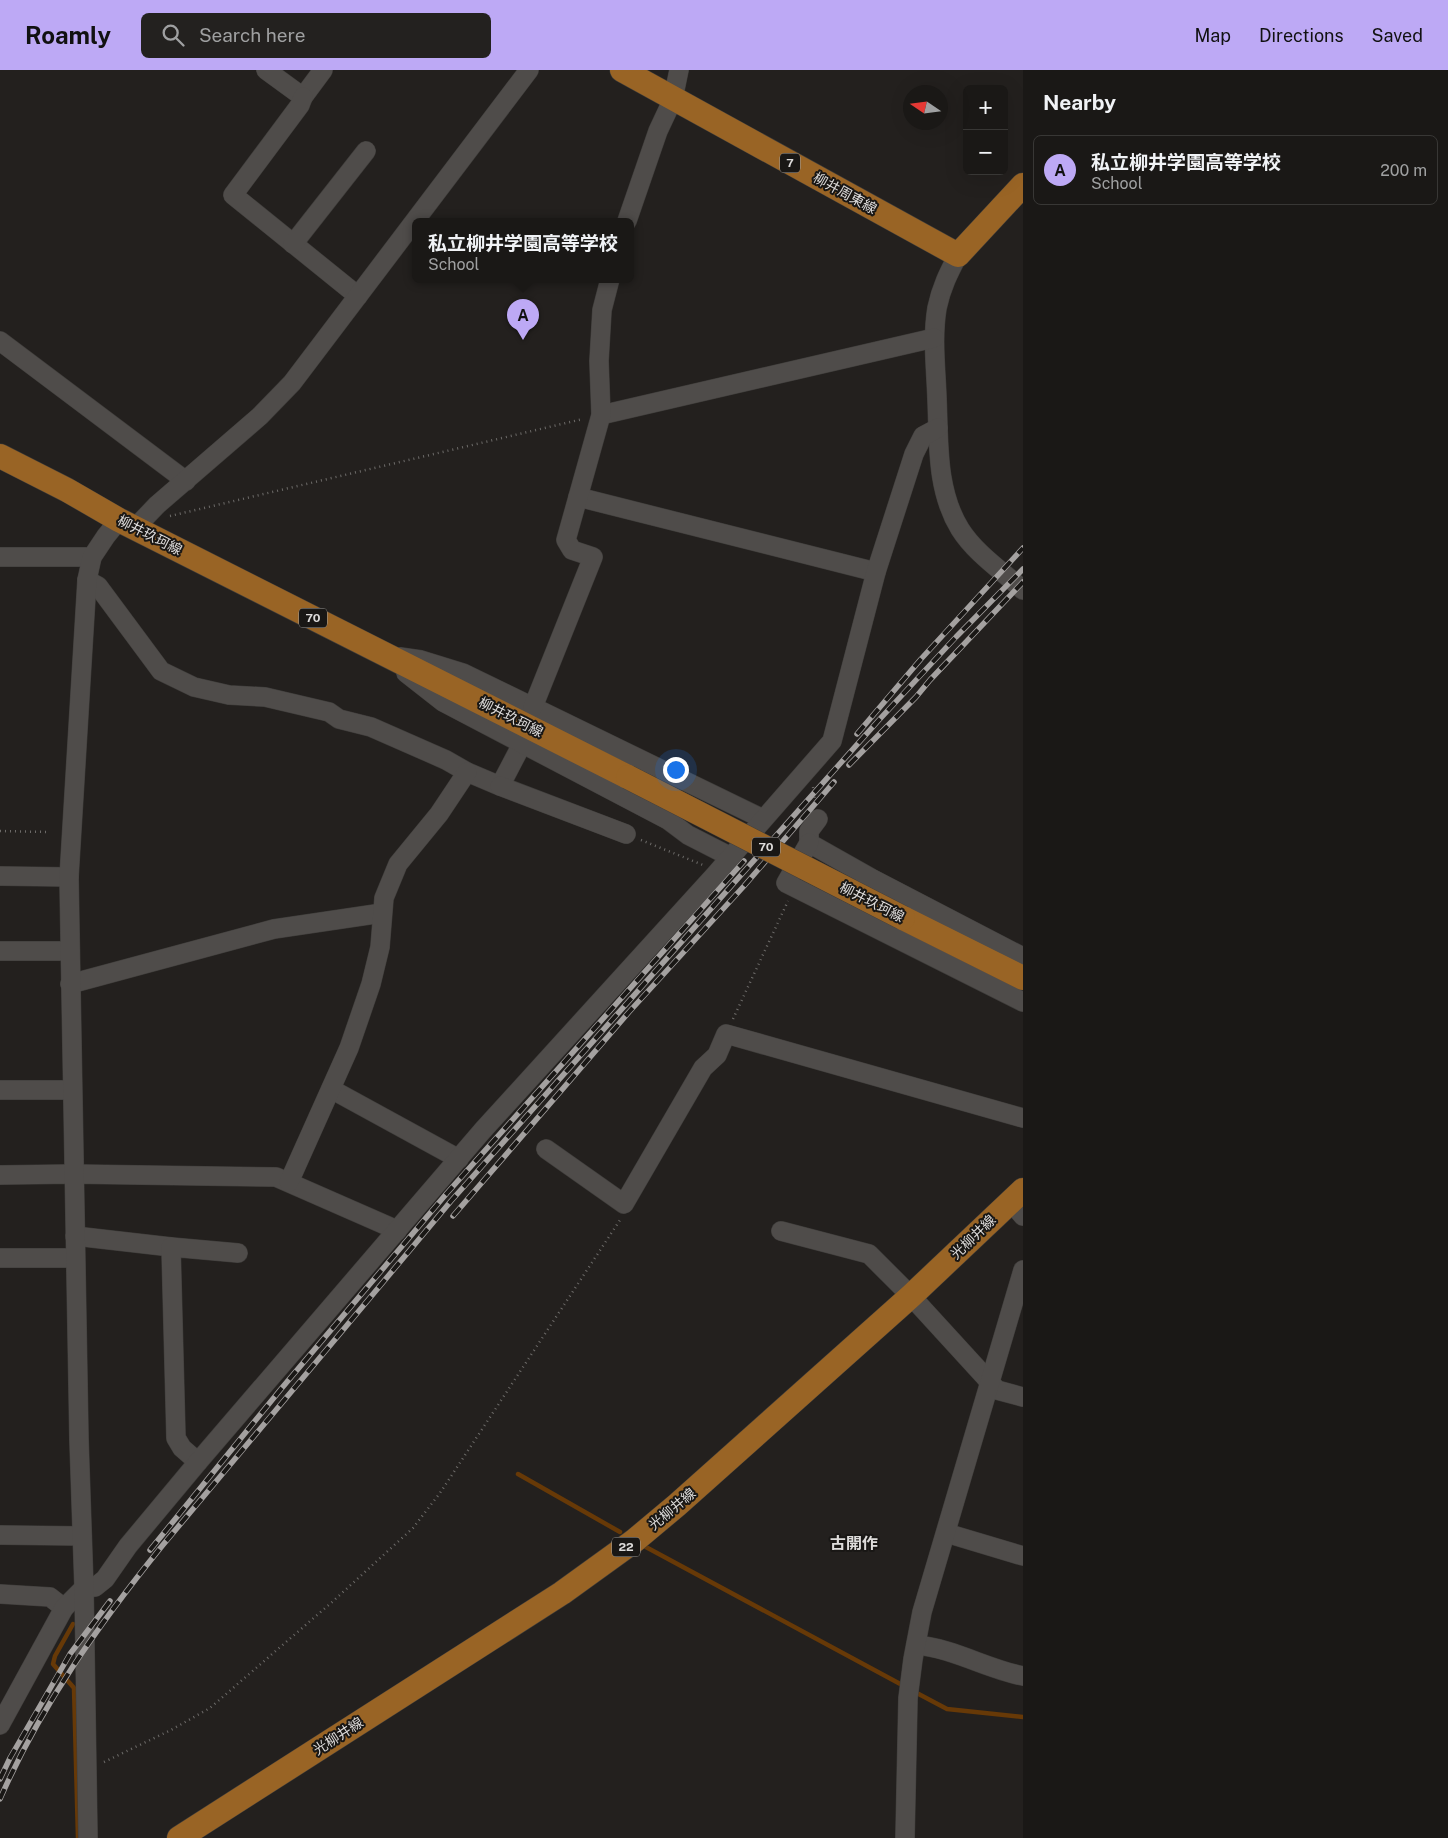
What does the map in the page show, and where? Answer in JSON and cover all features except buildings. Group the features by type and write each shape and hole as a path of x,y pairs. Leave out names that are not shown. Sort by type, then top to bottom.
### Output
{"main road":[{"name":"柳井周東線","path":"622,70 958,255"},
{"path":"958,255 1023,185"},
{"name":"柳井玖珂線","path":"0,456 67,490 127,524 628,776 1023,978"},
{"name":"光柳井線","path":"179,1838 562,1593 634,1541 1019,1202"}],"street":[{"path":"266,70 303,96"},
{"path":"323,70 303,96 300,105 233,195 358,296"},
{"path":"417,218 529,70"},
{"path":"628,218 658,131 673,99 679,70"},
{"path":"293,244 366,152"},
{"path":"88,1838 88,1766 75,1258 69,876 87,580 92,557 106,536 157,505 260,416 292,384 412,225"},
{"path":"958,255 943,285 937,308 934,338 942,483 949,506 960,530 978,550 1023,590"},
{"path":"533,707 593,557 572,550 566,540 601,415 599,361 602,310 609,283"},
{"path":"601,415 934,338"},
{"path":"0,340 186,481"},
{"path":"0,1725 64,1608 84,1588 95,1587 105,1579 128,1546 198,1462 459,1159 715,875 832,741 876,572 914,454 923,436 938,428"},
{"path":"578,497 876,572"},
{"path":"0,557 92,557"},
{"path":"87,580 98,586 161,671 194,687 229,695 265,697 329,712 338,719 371,727 500,786 626,834"},
{"path":"389,656 421,660 463,673 763,819"},
{"path":"389,656 410,676 443,702 668,820 688,835 730,857"},
{"path":"500,786 522,744"},
{"path":"289,1182 349,1048 371,984 380,947 384,898 398,864 439,814 467,772"},
{"path":"668,820 688,782"},
{"path":"818,818 809,831 809,843 786,884 1023,1002"},
{"path":"809,843 871,878 1023,957"},
{"path":"0,876 69,876"},
{"path":"70,984 274,929 382,913"},
{"path":"0,951 70,951"},
{"path":"546,1149 624,1204 703,1068 717,1055 726,1034 1023,1118"},
{"path":"331,1089 459,1159"},
{"path":"0,1090 72,1090"},
{"path":"0,1175 74,1174 276,1177 397,1231"},
{"path":"781,1231 869,1254 911,1296 997,1390 1023,1397"},
{"path":"75,1236 238,1253"},
{"path":"171,1247 176,1438 182,1448 198,1462"},
{"path":"0,1258 75,1258"},
{"path":"905,1838 909,1691 922,1612 1023,1270"},
{"path":"946,1533 1023,1556"},
{"path":"0,1535 82,1536"},
{"path":"0,1594 50,1597 64,1608"},
{"path":"916,1645 933,1646 1002,1672 1023,1676"}],"path":[{"path":"169,516 601,415"},
{"path":"810,766 818,818"},
{"path":"0,831 47,832"},
{"path":"626,834 703,865 715,875"},
{"path":"726,1034 794,888"},
{"path":"88,1766 102,1762 171,1730 210,1708 332,1603 413,1528 440,1493 562,1310 622,1217 624,1204"}],"waterway":[{"path":"518,1474 620,1532"},
{"path":"644,1546 904,1686"},
{"path":"73,1624 55,1656 53,1664 74,1688 78,1838"},
{"path":"913,1691 947,1709 1023,1717"}],"railway":[{"path":"857,734 921,659 1023,548"},
{"path":"0,1799 33,1732 72,1667 162,1546 451,1201 878,721 956,637 1023,569"},
{"path":"849,765 916,697 1023,582"},
{"path":"453,1216 629,1012 744,886 834,782"},
{"path":"150,1550 281,1389 447,1193 744,861"},
{"path":"0,1779 10,1758 70,1654 110,1601"}],"place":[{"name":"私立柳井学園高等学校","path":"523,340"}],"district":[{"name":"古開作","path":"854,1543"}]}
